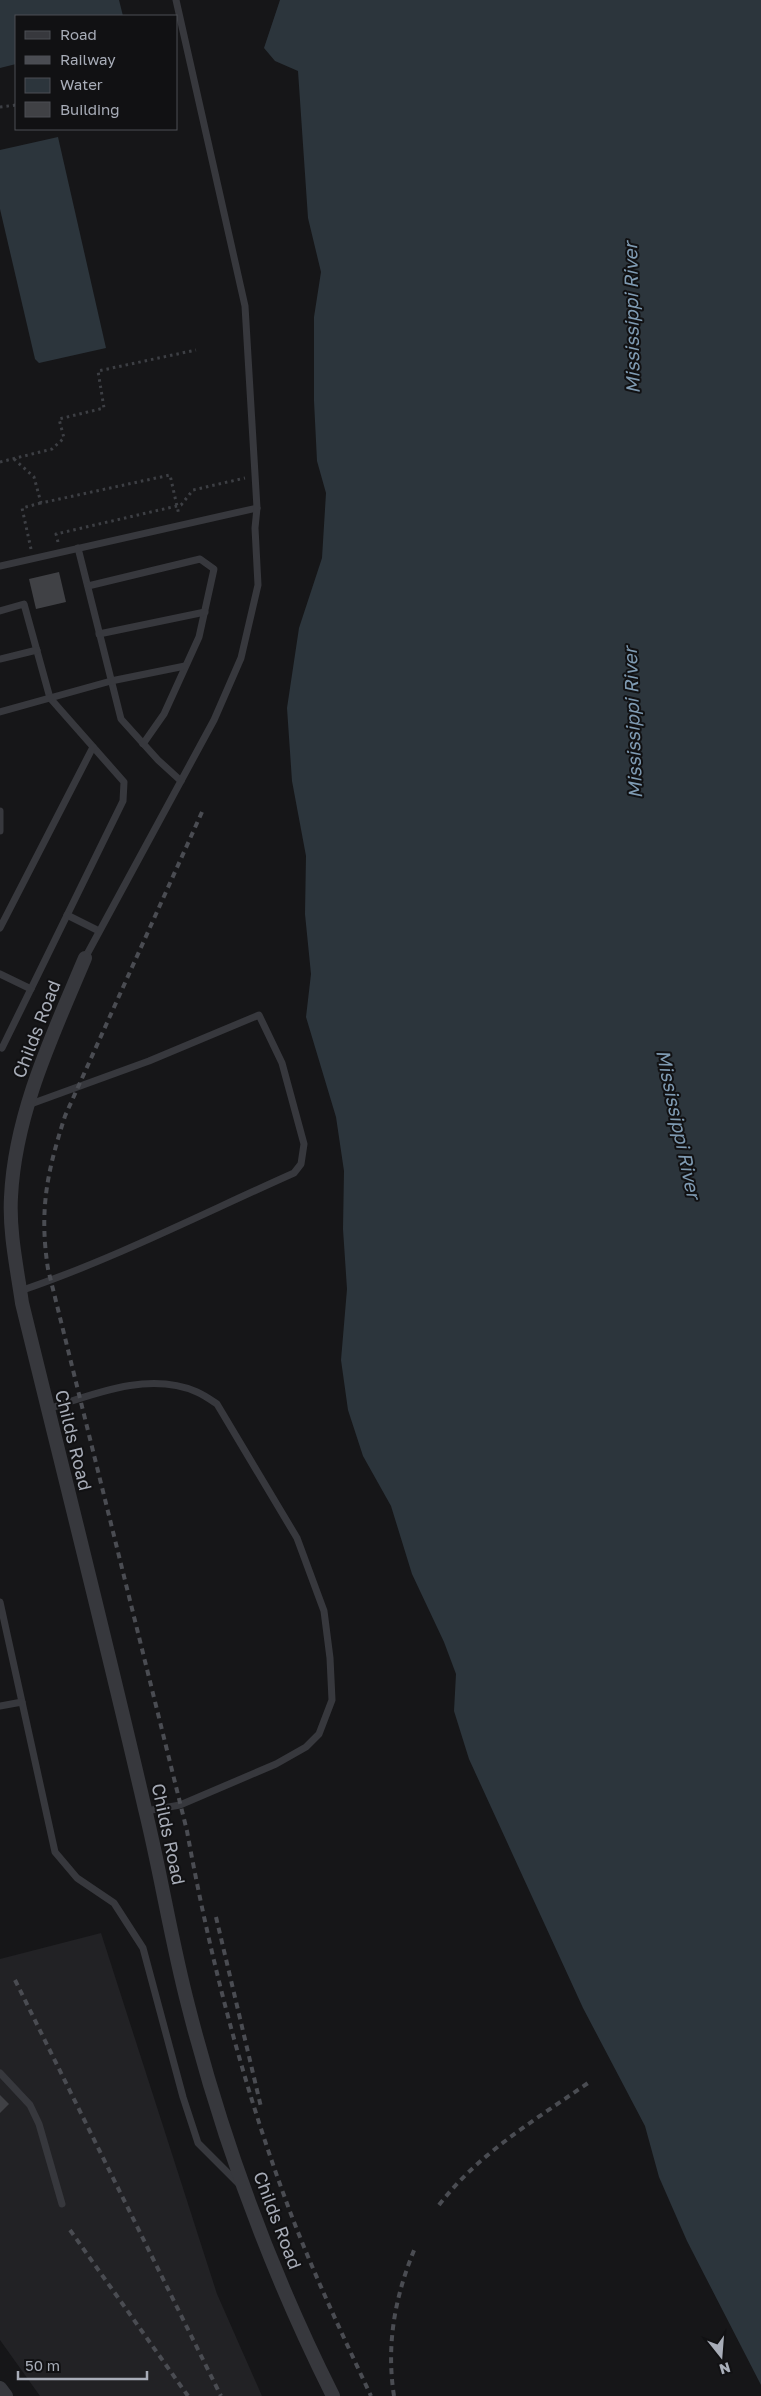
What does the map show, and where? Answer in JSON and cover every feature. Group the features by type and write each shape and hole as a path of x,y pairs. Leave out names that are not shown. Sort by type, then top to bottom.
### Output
{"street":[{"name":"Childs Road","path":"84,958 49,1042 28,1106 15,1158 11,1197 13,1240 20,1291 146,1811 166,1916 214,2097 246,2192 283,2285 333,2396"},
{"path":"0,2388 6,2396"}],"lane":[{"name":"Childs Road","path":"84,958 214,720 241,658 258,585 257,508 245,306 176,0"},
{"path":"0,566 257,508"},
{"path":"78,548 121,719 181,781"},
{"path":"88,586 200,559 214,569 199,637 164,714 144,744"},
{"path":"0,611 24,604 50,698 124,782 123,801 2,1048"},
{"path":"100,634 204,612"},
{"path":"0,659 37,650"},
{"path":"0,712 111,681 185,666"},
{"path":"0,928 93,747"},
{"path":"0,812 0,831"},
{"path":"67,915 99,930"},
{"path":"0,974 31,989"},
{"path":"20,1291 142,1241 294,1173 301,1164 304,1144 282,1063 259,1015 149,1061 28,1106"},
{"path":"48,1409 133,1385 158,1383 197,1392 217,1404 297,1538 324,1611 330,1658 332,1700 319,1734 306,1747 248,1776 180,1805 146,1811"},
{"path":"0,1602 54,1852 77,1878 114,1903 143,1948 183,2097 198,2143 246,2192"},
{"path":"0,1706 22,1702"},
{"path":"0,2073 33,2111 39,2124 62,2204"}],"path":[{"path":"0,107 15,105"},
{"path":"0,462 52,449 64,438 58,419 104,408 98,371 196,350"},
{"path":"14,458 34,477 41,503"},
{"path":"33,558 22,508 170,475 176,506"},
{"path":"61,552 56,534 176,506 184,503 192,490 255,477"}],"shaded area":[{"path":"101,1933 217,2294 262,2396 40,2396 0,2340 0,1959"}],"water":[{"path":"0,0 119,0 123,15 15,15 15,64 0,68"},
{"name":"Mississippi River","path":"280,0 761,0 761,2385 687,2241 659,2177 645,2126 583,2008 469,1759 454,1711 456,1674 444,1642 412,1574 391,1506 363,1456 348,1410 341,1360 347,1289 343,1229 344,1171 336,1117 306,1017 311,974 305,914 306,856 292,781 287,708 299,628 322,558 326,493 317,461 314,401 314,317 321,272 308,218 298,71 275,61 264,48"},
{"path":"58,137 106,348 39,363 35,359 0,209 0,150"}],"building":[{"path":"59,572 66,602 36,609 29,579"},
{"path":"0,2095 9,2104 0,2113"}],"railway":[{"path":"202,812 65,1116 53,1155 46,1191 45,1248 48,1269 187,1831 207,1931 245,2078 260,2127 294,2222 321,2288 371,2396"},
{"path":"216,1917 261,2107"},
{"path":"15,1980 221,2396"},
{"path":"439,2205 455,2186 490,2153 528,2124 588,2083"},
{"path":"70,2230 188,2396"},
{"path":"394,2396 391,2358 394,2320 402,2284 415,2248"}]}
